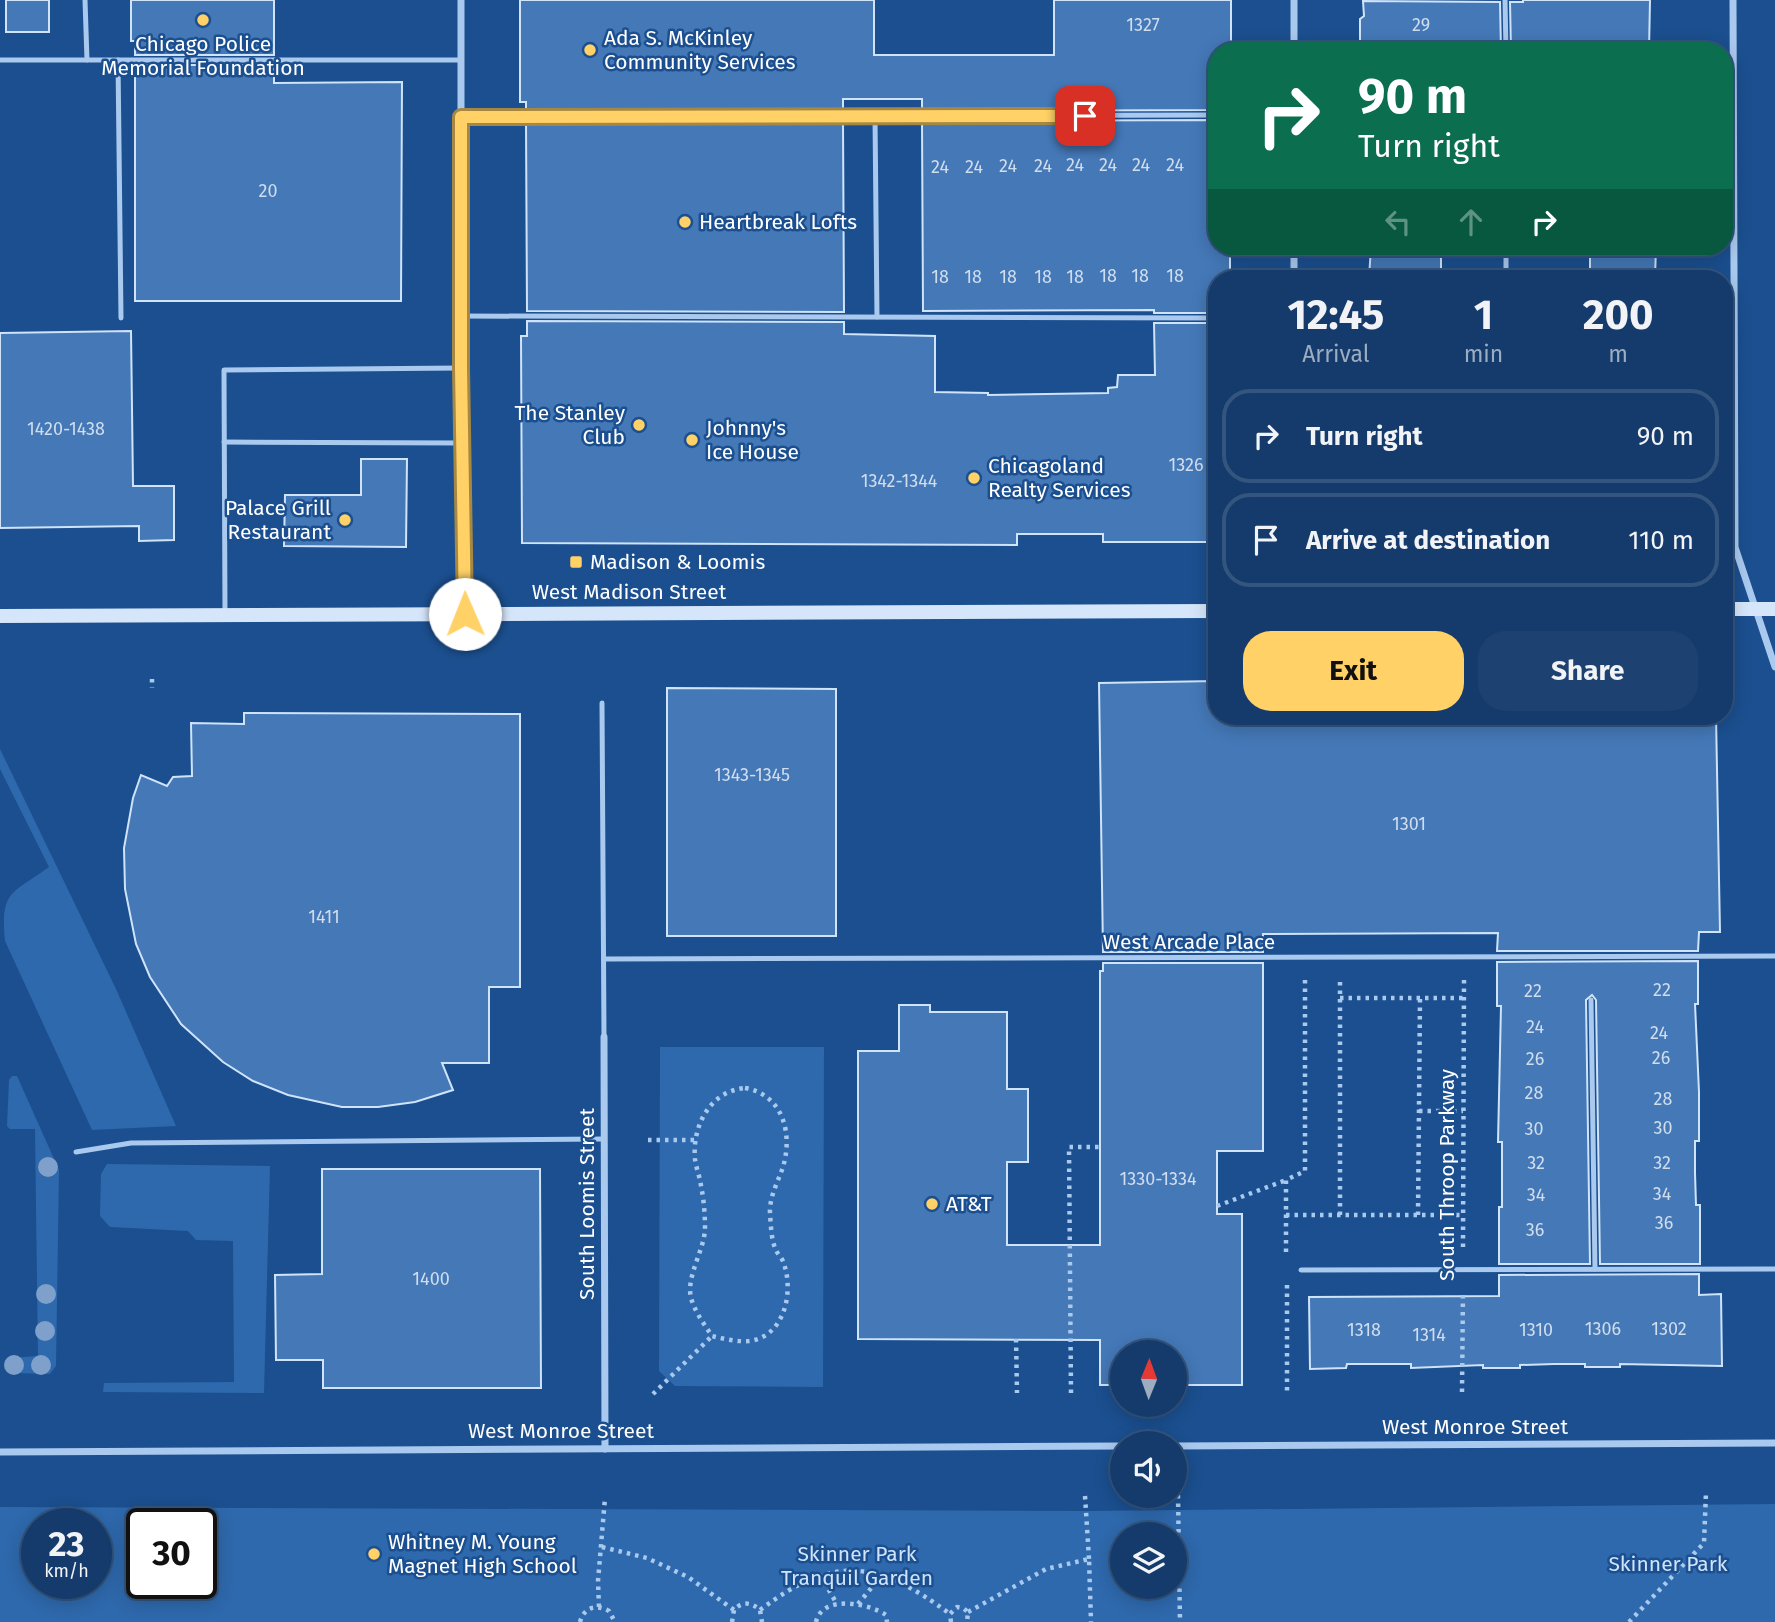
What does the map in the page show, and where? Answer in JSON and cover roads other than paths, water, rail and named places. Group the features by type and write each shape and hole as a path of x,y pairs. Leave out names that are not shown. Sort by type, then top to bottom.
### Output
{"main road":[{"path":"1733,609 1775,608"},
{"name":"West Madison Street","path":"0,616 1208,611"}],"street":[{"path":"461,0 461,368 465,614"},
{"path":"1294,0 1294,42"},
{"path":"1733,0 1735,547 1775,667"},
{"name":"South Loomis Street","path":"604,1037 605,1448"},
{"name":"West Monroe Street","path":"1187,1446 1775,1443"},
{"name":"West Monroe Street","path":"0,1451 1110,1446"}],"lane":[{"path":"85,0 87,60"},
{"path":"1506,0 1506,42"},
{"path":"0,60 461,60"},
{"path":"118,60 121,318"},
{"path":"461,117 1208,115"},
{"path":"876,117 877,317"},
{"path":"461,316 1208,318"},
{"path":"225,615 224,370 461,368"},
{"path":"224,442 463,443"},
{"name":"South Loomis Street","path":"602,703 604,1037"},
{"name":"West Arcade Place","path":"604,959 1775,956"},
{"path":"1591,1000 1595,1269"},
{"path":"76,1152 131,1143 604,1139"},
{"path":"1301,1270 1775,1269"}],"place":[{"name":"Chicago Police Memorial Foundation","path":"203,20"},
{"name":"Ada S. McKinley Community Services","path":"590,50"},
{"name":"Heartbreak Lofts","path":"685,222"},
{"name":"The Stanley Club","path":"639,425"},
{"name":"Johnny's Ice House","path":"692,440"},
{"name":"Chicagoland Realty Services","path":"974,478"},
{"name":"Palace Grill Restaurant","path":"345,520"},
{"name":"Madison & Loomis","path":"576,562"},
{"name":"AT&T","path":"932,1204"},
{"name":"Whitney M. Young Magnet High School","path":"374,1554"}],"park label":[{"name":"Skinner Park","path":"1668,1564"},
{"name":"Skinner Park Tranquil Garden","path":"857,1566"}]}
